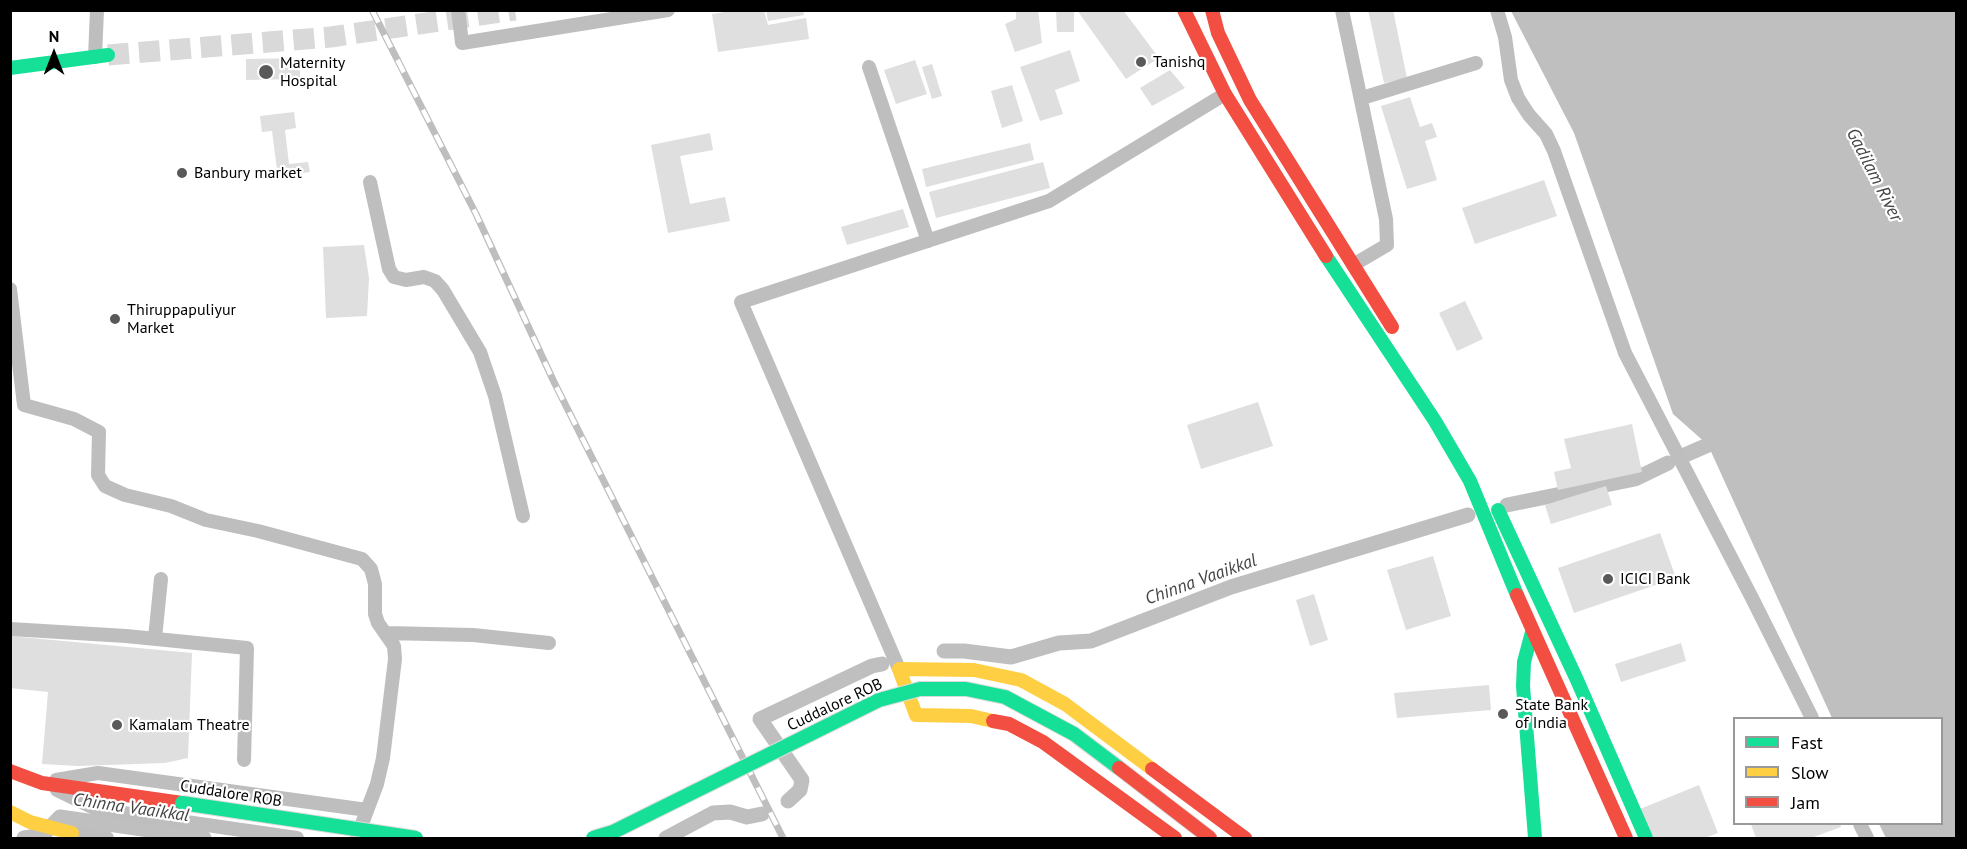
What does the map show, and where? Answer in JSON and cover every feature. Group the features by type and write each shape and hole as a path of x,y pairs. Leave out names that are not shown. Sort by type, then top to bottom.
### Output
{"main road":[{"path":"1184,10 1225,94 1337,273 1435,421 1470,481 1532,632 1626,838"},
{"path":"1212,10 1218,33 1250,100 1396,334"},
{"path":"10,68 102,56"},
{"path":"1427,384 1486,482"},
{"path":"1494,501 1577,680 1646,838"},
{"path":"1532,632 1524,662 1523,686 1535,838"},
{"path":"1175,838 1051,747 1008,724 971,716 916,715 899,669 974,670 1021,680 1065,704 1245,838"},
{"name":"Cuddalore ROB","path":"593,838 613,832 879,700 920,689 966,689 1005,697 1043,716 1074,734 1210,838"},
{"name":"Cuddalore ROB","path":"10,771 42,783 416,838"},
{"name":"Cuddalore ROB","path":"12,787 42,783"},
{"path":"10,812 30,822 68,834"}],"street":[{"path":"97,10 102,56"},
{"path":"458,10 462,43 668,10"},
{"path":"1342,10 1386,219 1387,245 1353,265"},
{"path":"1497,10 1518,98 1546,134 1554,151 1625,353 1812,717"},
{"path":"1362,98 1476,63"},
{"path":"869,67 928,241"},
{"path":"899,669 741,302 1050,201 1225,94"},
{"path":"370,182 389,268 394,278 405,280 424,278 435,281 443,290 480,352 495,396 523,516"},
{"path":"10,289 24,405 75,418 99,432 98,475 105,486 126,495 171,506 206,520 258,531 362,559 371,569 375,584 375,614 378,623 394,646 395,659 388,727 377,784 357,838"},
{"path":"155,638 161,579"},
{"path":"10,629 155,638 247,648 244,760"},
{"path":"387,633 473,635 549,643"},
{"path":"42,783 98,772 367,810"},
{"path":"42,783 96,809 297,838"},
{"path":"68,834 108,838"}],"water":[{"name":"Gadilam River","path":"1511,11 1956,11 1956,838 1886,838 1880,825 1943,825 1943,717 1832,717 1708,445 1673,414 1574,133"}],"building":[{"path":"737,10 764,10 768,25 806,18 809,39 718,52 712,14"},
{"path":"766,10 803,10 804,15 768,21"},
{"path":"1016,10 1038,10 1042,43 1015,52 1005,24 1016,19"},
{"path":"1056,10 1074,10 1074,32 1057,32"},
{"path":"1077,10 1123,10 1159,58 1126,79"},
{"path":"1368,10 1393,10 1407,78 1384,83"},
{"path":"1070,50 1080,81 1055,90 1063,114 1040,121 1020,67"},
{"path":"300,58 300,79 246,80 246,59"},
{"path":"915,60 927,94 896,104 884,70"},
{"path":"932,64 942,96 932,99 922,67"},
{"path":"1170,70 1185,88 1152,106 1140,88"},
{"path":"1012,85 1023,121 1002,128 991,91"},
{"path":"1410,97 1420,127 1432,123 1437,137 1425,141 1437,180 1407,189 1381,106"},
{"path":"294,112 296,128 285,130 289,164 308,162 310,172 278,177 272,131 262,132 260,116"},
{"path":"710,133 713,150 680,156 690,204 725,197 730,221 668,233 651,145"},
{"path":"1030,143 1034,160 926,187 922,169"},
{"path":"1043,162 1050,188 936,218 929,192"},
{"path":"1544,180 1557,216 1475,244 1462,208"},
{"path":"903,209 909,227 847,245 841,227"},
{"path":"364,245 369,278 367,316 326,318 323,247"},
{"path":"1465,301 1483,339 1457,351 1439,313"},
{"path":"1258,402 1273,446 1201,469 1187,425"},
{"path":"1632,424 1642,472 1558,490 1554,472 1571,468 1564,439"},
{"path":"1606,486 1612,505 1551,524 1545,505"},
{"path":"1660,533 1676,578 1574,613 1558,568"},
{"path":"1433,556 1451,616 1406,630 1387,570"},
{"path":"1314,594 1328,640 1310,646 1296,600"},
{"name":"Kamalam Theatre","path":"10,636 192,653 188,758 165,763 78,766 42,764 48,692 10,688"},
{"path":"1681,643 1686,661 1621,682 1615,664"},
{"path":"1489,685 1491,710 1397,718 1394,693"},
{"path":"1699,785 1718,833 1705,838 1652,838 1640,809"},
{"path":"1751,825 1840,825 1841,827 1811,838 1756,838"}],"waterway":[{"name":"Chinna Vaaikkal","path":"1685,455 1708,445"},
{"name":"Chinna Vaaikkal","path":"1507,505 1635,479 1668,463"},
{"name":"Chinna Vaaikkal","path":"944,651 1011,657 1059,643 1091,641 1231,587 1468,515"},
{"name":"Chinna Vaaikkal","path":"788,801 800,790 802,780 760,719 872,666 882,664"},
{"name":"Chinna Vaaikkal","path":"666,838 713,813 730,812 747,817 762,814"},
{"name":"Chinna Vaaikkal","path":"24,838 43,835 60,817 204,838"}],"tunnel":[{"path":"108,55 331,37 515,10"}],"railway":[{"path":"372,10 476,214 554,382 783,838"}],"traffic: fast":[{"path":"10,68 108,55"},
{"path":"1326,256 1435,421 1470,481 1517,595"},
{"path":"1498,510 1577,680 1646,838"},
{"path":"1532,632 1524,662 1523,686 1535,838"},
{"path":"593,838 613,832 879,700 920,689 966,689 1005,697 1074,734 1119,768"},
{"path":"182,803 416,838"}],"traffic: slow":[{"path":"993,721 971,716 916,715 899,669 974,670 1021,680 1065,704 1152,769"},
{"path":"10,812 30,822 72,833"}],"traffic: jam":[{"path":"1184,10 1225,94 1326,256"},
{"path":"1212,10 1218,33 1250,100 1392,327"},
{"path":"1517,595 1626,838"},
{"path":"993,721 1009,724 1043,742 1175,838"},
{"path":"1119,768 1210,838"},
{"path":"1152,769 1245,838"},
{"path":"10,771 42,783 182,803"}],"place":[{"name":"Tanishq","path":"1141,62"},
{"name":"Maternity Hospital","path":"266,72"},
{"name":"Banbury market","path":"182,173"},
{"name":"Thiruppapuliyur Market","path":"115,319"},
{"name":"ICICI Bank","path":"1608,579"},
{"name":"State Bank of India","path":"1503,714"},
{"name":"Kamalam Theatre","path":"117,725"}]}
